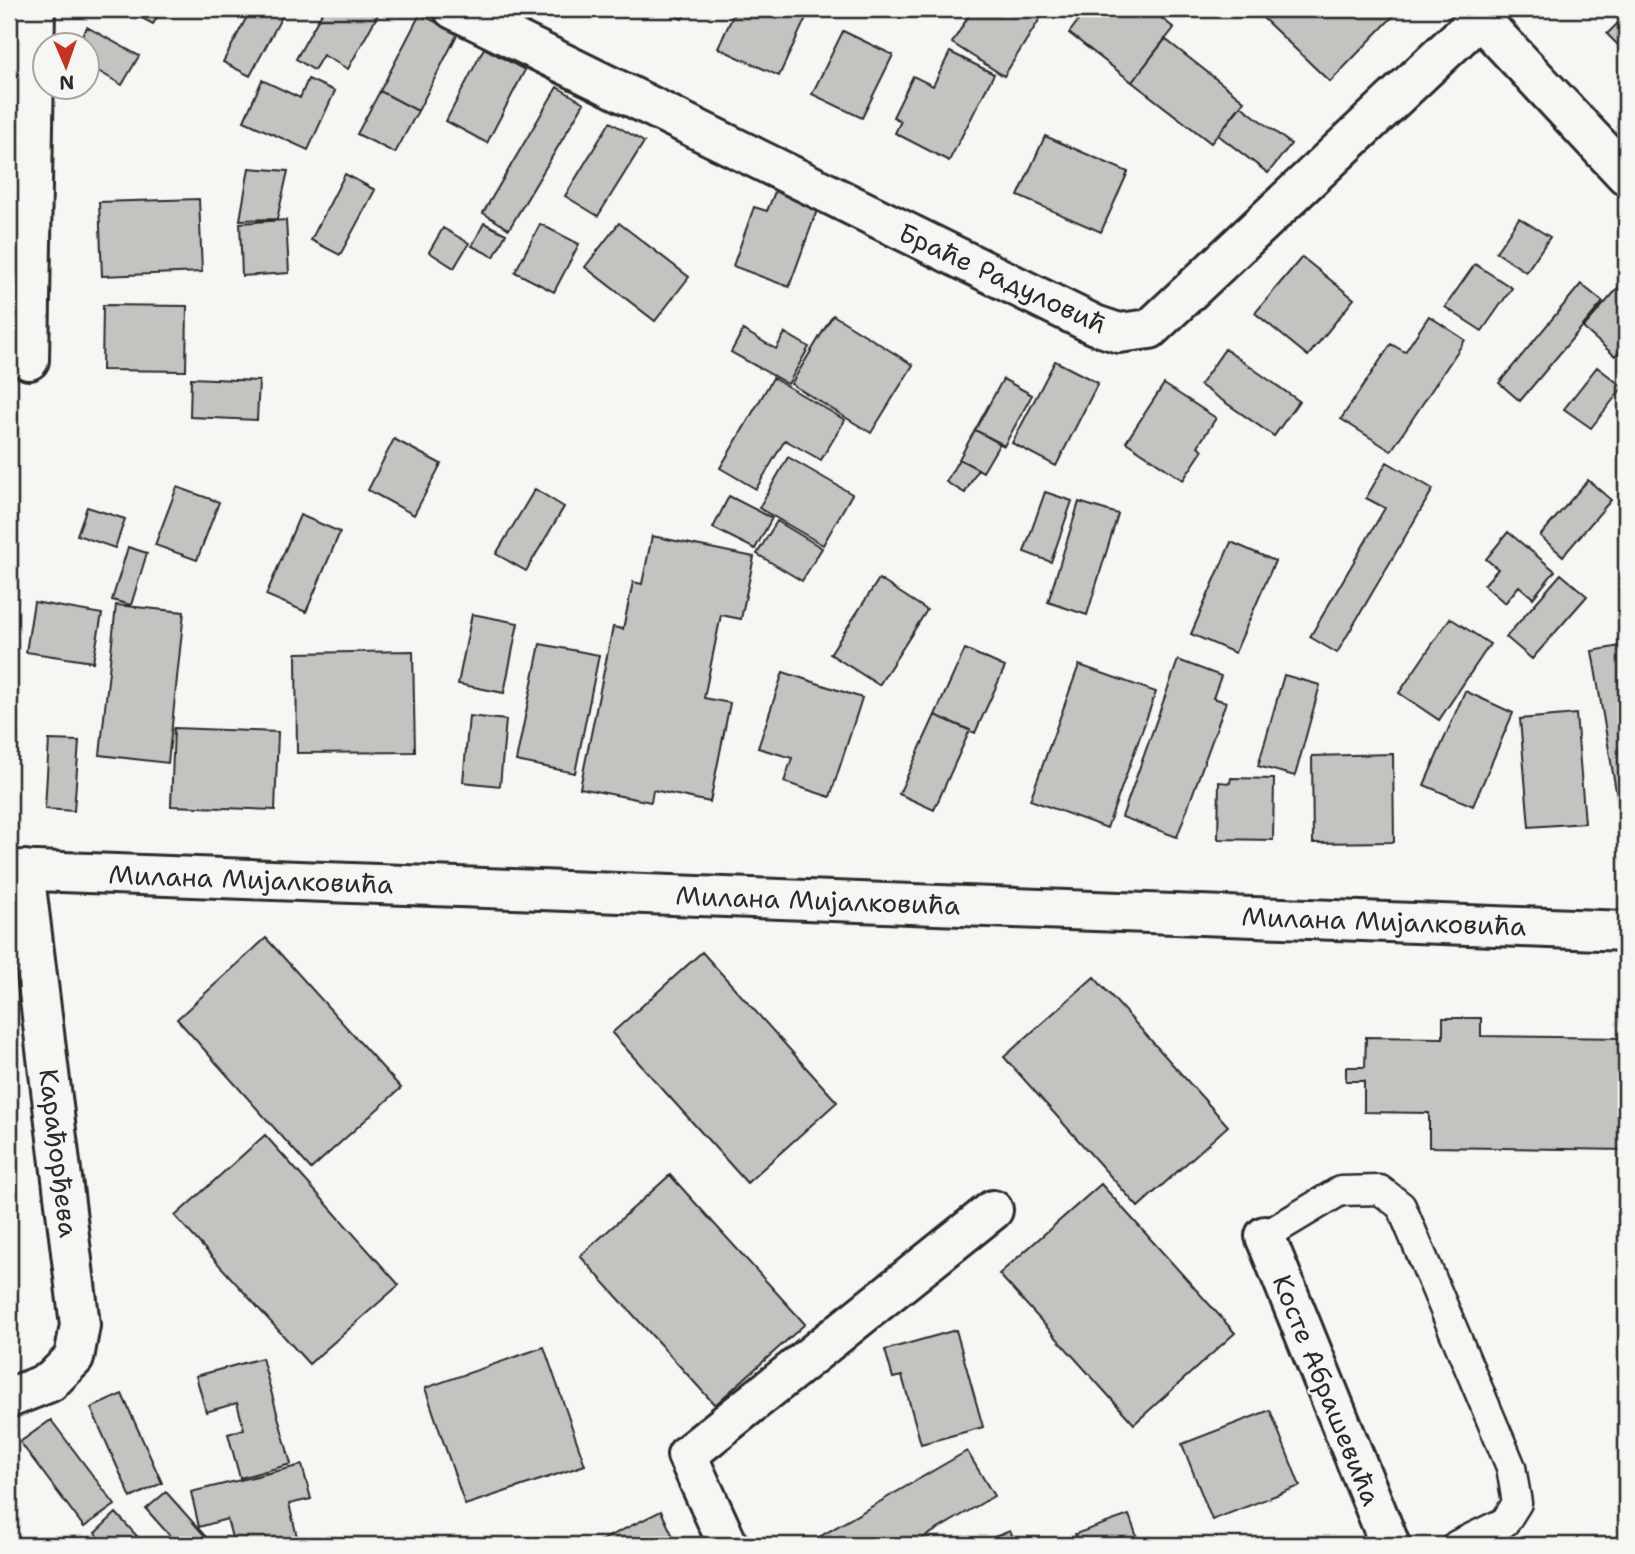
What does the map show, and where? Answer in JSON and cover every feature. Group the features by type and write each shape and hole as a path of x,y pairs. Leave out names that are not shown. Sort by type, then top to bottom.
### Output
{"street":[{"path":"29,360 35,9"},
{"name":"Браће Радуловић","path":"453,9 1095,325 1119,332 1150,329 1475,13"},
{"path":"1475,13 1626,175"},
{"name":"Милана Мијалковића","path":"16,870 1626,931"},
{"name":"Карађорђева","path":"9,1398 50,1382 74,1358 80,1325 16,870"},
{"path":"728,1545 687,1455 993,1210"},
{"name":"Косте Абрашевића","path":"1265,1236 1390,1545"}],"lane":[{"path":"1265,1236 1340,1191 1380,1190 1401,1206 1511,1467 1517,1503 1505,1522 1457,1545"}],"building":[{"path":"125,9 162,9 153,24"},
{"path":"251,9 286,9 250,76 223,62"},
{"path":"324,9 381,9 348,69 323,55 314,70 296,59"},
{"path":"666,9 688,9 682,19"},
{"path":"736,9 810,9 779,76 718,48"},
{"path":"973,9 989,13 991,9 1046,9 1004,76 952,43"},
{"path":"1087,9 1150,9 1174,28 1132,82 1069,33"},
{"path":"1270,9 1400,9 1330,82 1262,17"},
{"path":"420,14 458,33 418,111 380,91"},
{"path":"1626,15 1626,53 1607,34"},
{"path":"843,31 893,55 862,118 812,94"},
{"path":"102,35 139,56 122,85 102,73"},
{"path":"1165,39 1244,101 1211,143 1132,82"},
{"path":"484,48 525,70 487,143 446,121"},
{"path":"950,52 994,74 949,161 895,133 901,121 893,117 913,76 933,86"},
{"path":"308,79 335,91 308,150 244,121 262,80 300,98"},
{"path":"557,87 584,103 509,229 483,213"},
{"path":"380,91 418,111 395,153 357,134"},
{"path":"1241,106 1291,144 1268,173 1218,135"},
{"path":"610,122 644,142 598,216 565,196"},
{"path":"1045,136 1128,172 1101,232 1018,196"},
{"path":"249,168 288,171 277,219 240,220"},
{"path":"345,174 375,190 340,255 311,240"},
{"path":"777,187 820,202 789,287 733,266 754,207 767,211"},
{"path":"199,199 202,272 102,276 99,202"},
{"path":"1519,218 1550,237 1526,272 1496,252"},
{"path":"286,220 289,273 242,276 240,223"},
{"path":"484,223 506,234 494,257 472,246"},
{"path":"619,223 689,277 655,321 585,267"},
{"path":"540,224 579,244 554,292 515,272"},
{"path":"443,228 469,243 454,268 429,252"},
{"path":"1302,257 1354,299 1308,356 1255,313"},
{"path":"1475,264 1512,288 1482,331 1445,307"},
{"path":"1626,279 1626,344 1615,356 1583,328"},
{"path":"1581,284 1603,302 1520,401 1499,383"},
{"path":"103,305 187,306 186,371 102,370"},
{"path":"833,315 913,365 871,433 791,384"},
{"path":"1429,316 1465,340 1391,451 1341,419 1391,344 1405,352"},
{"path":"743,330 776,349 785,333 809,347 788,384 731,352"},
{"path":"1225,349 1299,401 1274,436 1200,385"},
{"path":"1055,361 1098,383 1056,466 1012,443"},
{"path":"1597,367 1623,387 1591,428 1564,409"},
{"path":"191,378 259,381 257,420 190,417"},
{"path":"773,378 845,420 821,460 785,440 756,489 720,468"},
{"path":"1003,379 1032,395 1004,446 975,430"},
{"path":"1164,384 1216,418 1198,446 1203,450 1183,480 1126,442"},
{"path":"975,430 1000,443 983,472 959,459"},
{"path":"394,439 441,464 414,515 368,490"},
{"path":"788,457 852,494 823,545 759,508"},
{"path":"959,459 978,469 965,493 946,482"},
{"path":"1387,462 1433,489 1337,653 1310,637 1385,508 1366,498"},
{"path":"1588,480 1611,500 1563,556 1540,536"},
{"path":"177,487 219,502 197,560 155,545"},
{"path":"535,489 564,507 526,571 496,554"},
{"path":"1045,492 1072,501 1051,562 1024,552"},
{"path":"729,496 772,518 755,549 713,528"},
{"path":"1079,502 1118,514 1087,615 1048,602"},
{"path":"87,507 125,519 115,548 77,535"},
{"path":"300,515 340,532 306,612 266,595"},
{"path":"777,521 822,548 802,581 757,554"},
{"path":"1508,532 1555,571 1533,598 1519,586 1505,603 1484,585 1498,569 1486,559"},
{"path":"652,536 754,557 741,619 721,615 704,698 730,703 710,802 653,790 651,802 580,788 613,627 623,629 633,582 642,584"},
{"path":"1231,542 1275,561 1235,653 1191,634"},
{"path":"128,547 147,553 131,605 112,600"},
{"path":"1561,574 1587,596 1532,659 1506,637"},
{"path":"879,579 927,610 879,685 830,654"},
{"path":"34,602 102,614 93,662 26,652"},
{"path":"116,605 184,612 168,763 100,755"},
{"path":"472,614 518,623 504,693 458,684"},
{"path":"1450,618 1490,644 1439,720 1399,693"},
{"path":"540,644 599,655 575,773 516,761"},
{"path":"1626,645 1626,826 1622,826 1592,651"},
{"path":"965,649 1005,667 975,733 935,715"},
{"path":"413,651 415,752 297,753 296,653"},
{"path":"1178,660 1221,676 1213,698 1226,702 1177,837 1122,817"},
{"path":"1079,665 1156,692 1107,828 1030,800"},
{"path":"783,672 862,698 830,797 784,782 792,758 758,748"},
{"path":"1284,675 1320,685 1295,776 1258,766"},
{"path":"1465,691 1513,713 1473,806 1424,785"},
{"path":"1576,714 1585,823 1529,827 1520,719"},
{"path":"935,715 970,730 934,810 899,794"},
{"path":"469,716 506,720 500,786 463,782"},
{"path":"174,728 278,732 275,810 171,806"},
{"path":"49,740 79,741 74,811 45,809"},
{"path":"1393,754 1394,842 1313,843 1312,756"},
{"path":"1231,778 1274,779 1273,840 1218,839 1219,782 1230,783"},
{"path":"266,938 401,1088 311,1169 177,1019"},
{"path":"702,952 837,1102 747,1183 612,1033"},
{"path":"1094,977 1228,1126 1138,1207 1004,1057"},
{"path":"1443,1018 1481,1018 1481,1036 1626,1038 1626,1150 1429,1147 1429,1113 1364,1112 1364,1081 1346,1081 1346,1067 1365,1067 1366,1037 1443,1038"},
{"path":"265,1135 399,1285 309,1364 175,1216"},
{"path":"670,1175 805,1324 715,1405 580,1256"},
{"path":"1101,1184 1235,1333 1134,1424 999,1274"},
{"path":"956,1330 983,1427 921,1444 902,1376 893,1378 885,1350"},
{"path":"544,1347 585,1465 465,1505 425,1388"},
{"path":"262,1358 291,1464 240,1478 228,1434 244,1429 237,1403 206,1412 196,1376"},
{"path":"122,1394 162,1483 131,1498 91,1408"},
{"path":"1270,1410 1300,1486 1212,1520 1182,1444"},
{"path":"51,1420 115,1505 84,1527 20,1442"},
{"path":"967,1451 994,1496 911,1545 810,1545 809,1543"},
{"path":"302,1465 311,1499 289,1504 299,1545 234,1545 227,1519 199,1527 191,1492"},
{"path":"166,1492 213,1545 178,1545 146,1509"},
{"path":"661,1511 677,1545 594,1544"},
{"path":"116,1513 145,1545 106,1545 95,1533"},
{"path":"1129,1515 1140,1545 1079,1545 1075,1534"},
{"path":"1626,1529 1626,1545 1618,1538"},
{"path":"1010,1531 1016,1545 974,1545"},
{"path":"1316,1537 1320,1545 1295,1545"},
{"path":"967,1538 970,1545 949,1545"}]}
